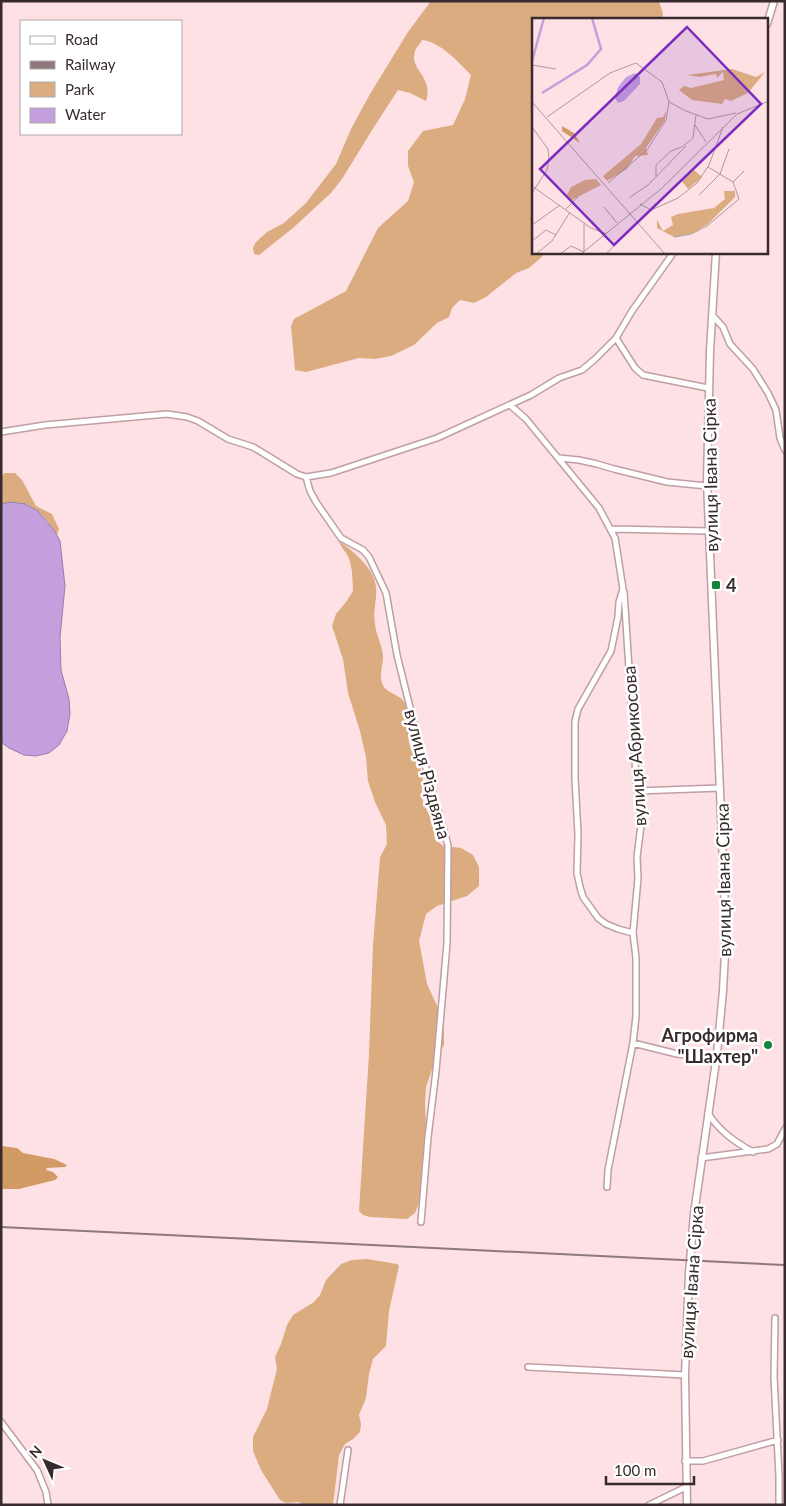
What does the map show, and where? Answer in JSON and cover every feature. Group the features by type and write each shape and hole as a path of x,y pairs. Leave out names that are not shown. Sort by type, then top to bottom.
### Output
{"street":[{"path":"768,21 774,1"},
{"path":"1,432 45,425 167,414 198,421 228,439 253,447 297,474 306,477 331,473 437,438 531,395 559,378 582,370 616,338 632,311 673,254"},
{"name":"вулиця Івана Сірка","path":"687,1505 685,1375 690,1248 716,1059 726,934 708,486 708,388 716,254"},
{"path":"712,314 723,327 730,344 757,376 771,399 776,410 780,438 785,450"},
{"path":"616,338 635,368 643,375 708,388"},
{"name":"вулиця Абрикосова","path":"510,404 526,419 599,508 615,538 623,589 641,825 637,857 638,878 633,933 636,958 636,1016 633,1043 608,1170 607,1187"},
{"path":"559,458 579,460 675,483 708,486"},
{"name":"вулиця Різдвяна","path":"306,477 316,502 341,538 363,550 369,558 386,593 397,655 419,744 448,845 447,943 421,1222"},
{"path":"611,529 709,531"},
{"name":"вулиця Абрикосова","path":"623,589 611,650 578,709 575,722 574,778 578,834 577,873 580,887 588,904 598,918 606,924 633,933"},
{"path":"637,791 720,788"},
{"path":"633,1043 677,1054 716,1059"},
{"path":"708,1113 719,1129 754,1152"},
{"path":"702,1158 768,1149 777,1144 785,1129"},
{"path":"774,1318 774,1377 778,1440 779,1505"},
{"path":"528,1367 685,1375"},
{"path":"1,1422 37,1470 46,1492 48,1505"},
{"path":"685,1461 703,1461 778,1440"},
{"path":"340,1505 348,1450"},
{"path":"649,1505 686,1487"}],"green space":[{"path":"431,1 659,1 663,14 662,18 532,18 532,254 544,254 542,257 529,268 516,273 486,297 474,303 460,300 452,308 449,317 437,323 414,345 391,356 375,359 359,358 306,372 295,370 291,326 294,319 346,291 378,228 408,201 414,182 408,166 408,151 423,131 453,125 465,99 471,75 436,44 422,40 414,58 415,64 427,85 426,101 410,93 398,90 342,179 331,193 293,228 259,255 254,254 253,248 256,242 267,232 284,223 306,203 336,164 351,129 370,94 408,32"},
{"path":"5,473 15,473 22,480 36,506 52,514 59,529 57,535 41,514 27,505 11,502 1,504 1,476"},
{"path":"338,541 359,557 372,574 376,585 374,612 383,657 381,680 387,690 401,698 406,705 409,741 422,774 423,801 434,825 435,840 444,846 461,848 473,855 479,867 479,886 467,896 437,906 426,914 419,941 427,984 440,1012 444,1031 444,1045 435,1061 426,1087 426,1126 419,1203 415,1213 407,1219 370,1217 363,1215 359,1211 369,1054 373,945 380,857 387,844 386,825 368,781 366,757 360,731 348,693 343,659 332,626 336,614 353,591 349,558"},
{"path":"367,1259 397,1264 399,1266 389,1311 386,1346 373,1359 366,1398 359,1415 360,1432 345,1444 339,1455 333,1505 305,1505 298,1502 286,1503 280,1500 261,1470 253,1451 253,1437 267,1409 277,1369 275,1357 287,1325 293,1315 314,1302 320,1295 326,1280 341,1264 352,1260"}],"shaded area":[{"path":"1,1146 17,1148 23,1153 54,1159 67,1165 65,1167 47,1168 46,1170 53,1172 58,1177 55,1180 19,1189 1,1189"}],"water":[{"path":"11,502 25,504 38,511 54,530 60,541 65,586 60,637 61,670 69,699 70,714 67,731 59,745 49,753 36,756 24,755 1,742 1,504"}],"railway":[{"path":"1,1227 785,1265"}],"place":[{"name":"4","path":"716,585"},
{"name":"Агрофирма \"Шахтер\"","path":"768,1045"}]}
